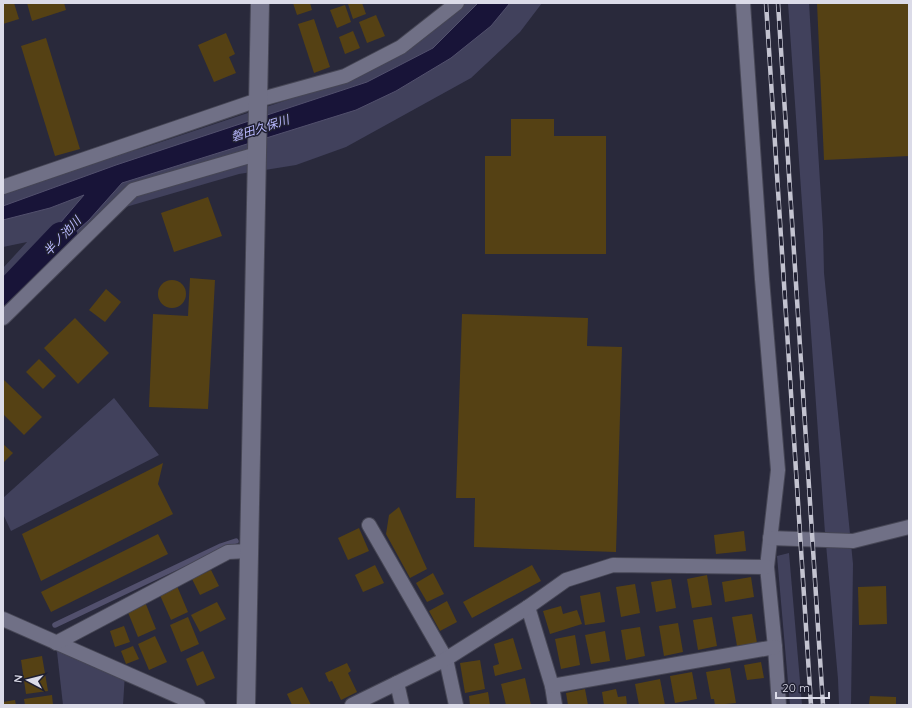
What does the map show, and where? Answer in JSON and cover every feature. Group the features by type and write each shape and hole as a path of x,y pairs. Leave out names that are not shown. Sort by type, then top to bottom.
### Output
{"street":[{"path":"246,705 260,3"},
{"path":"3,187 345,76 401,47 458,3"},
{"path":"743,3 762,279 778,470 767,567 775,647 778,705"},
{"path":"3,318 133,190 257,152"},
{"path":"369,525 446,659 456,705"},
{"path":"770,538 853,541 909,527"},
{"path":"56,643 228,552 249,551"},
{"path":"352,705 446,659 528,607 566,580 613,565 767,567"},
{"path":"528,607 552,686 555,705"},
{"path":"3,619 198,705"},
{"path":"552,686 775,647"},
{"path":"397,683 402,705"}],"shaded area":[{"path":"456,3 542,3 520,32 471,78 346,147 296,165 239,174 112,211 3,318 3,268 27,242 3,247 3,187 46,173 143,148 287,100 423,31"},
{"path":"788,3 809,3 823,231 824,273 853,564 851,705 839,705 825,533"},
{"path":"114,398 159,455 11,531 3,514 3,498"},
{"path":"789,553 802,705 790,705 777,556"},
{"path":"56,643 125,673 123,705 63,705"}],"water":[{"name":"磐田久保川","path":"478,3 510,3 491,26 451,58 396,91 356,110 122,183 89,220 3,297 3,290 84,195 50,208 3,220 3,206 116,165 367,82 433,48"}],"building":[{"path":"3,3 14,3 19,19 3,24"},
{"path":"27,3 64,3 66,10 32,21"},
{"path":"293,3 310,3 312,10 297,15"},
{"path":"362,3 366,14 353,19 348,4"},
{"path":"817,3 909,3 909,156 824,160"},
{"path":"345,5 351,22 337,28 330,10"},
{"path":"376,15 385,36 367,43 359,22"},
{"path":"314,19 330,67 314,73 298,24"},
{"path":"353,31 360,48 345,54 339,37"},
{"path":"226,33 235,54 229,57 236,73 214,82 198,45"},
{"path":"46,38 80,149 55,156 21,46"},
{"path":"511,119 554,119 554,136 606,136 606,254 485,254 485,156 511,156"},
{"path":"208,197 222,236 174,252 161,213"},
{"path":"190,278 215,280 208,409 149,407 153,314 188,316"},
{"path":"172,280 182,284 186,294 182,304 172,308 162,304 158,294 162,284"},
{"path":"106,289 121,302 105,322 89,310"},
{"path":"462,314 588,318 587,346 622,347 616,552 474,547 475,498 456,498"},
{"path":"75,318 109,353 78,384 44,348"},
{"path":"39,359 56,376 43,389 26,372"},
{"path":"3,379 42,417 24,435 3,414"},
{"path":"3,444 13,453 3,463"},
{"path":"163,463 158,484 173,514 41,581 22,534"},
{"path":"399,507 427,569 410,578 386,534 389,515"},
{"path":"359,528 369,551 348,560 338,538"},
{"path":"744,531 746,551 716,554 714,535"},
{"path":"158,534 168,554 51,612 41,592"},
{"path":"375,565 384,583 363,592 355,575"},
{"path":"532,565 541,581 472,618 463,602"},
{"path":"211,570 219,586 200,595 192,579"},
{"path":"433,573 444,594 427,602 416,583"},
{"path":"707,575 712,605 692,608 687,579"},
{"path":"751,577 754,597 725,602 722,582"},
{"path":"671,579 676,608 656,612 651,582"},
{"path":"635,584 640,613 621,617 616,587"},
{"path":"177,586 188,612 171,620 159,593"},
{"path":"886,586 887,624 859,625 858,587"},
{"path":"600,592 605,622 585,625 580,596"},
{"path":"447,601 457,622 440,631 429,611"},
{"path":"145,602 156,629 138,637 127,610"},
{"path":"217,602 226,619 200,632 191,615"},
{"path":"561,606 563,614 577,610 582,624 550,634 543,611"},
{"path":"752,614 757,643 737,646 732,617"},
{"path":"188,617 199,644 181,652 170,625"},
{"path":"712,617 717,646 698,650 693,620"},
{"path":"678,623 683,652 664,656 659,626"},
{"path":"124,626 130,642 115,647 110,631"},
{"path":"640,627 645,656 626,660 621,630"},
{"path":"605,631 610,661 591,664 585,635"},
{"path":"575,635 580,665 561,669 555,639"},
{"path":"155,636 167,662 149,670 138,644"},
{"path":"513,638 522,669 495,676 493,666 499,664 494,644"},
{"path":"133,646 139,659 126,664 121,651"},
{"path":"203,651 215,678 197,686 186,659"},
{"path":"42,656 48,691 26,694 21,660"},
{"path":"480,660 485,689 465,693 460,663"},
{"path":"761,662 764,678 747,680 744,665"},
{"path":"347,663 351,671 348,673 357,692 341,700 332,681 329,682 325,673"},
{"path":"730,668 736,703 715,705 714,699 711,699 706,672"},
{"path":"692,672 697,699 675,703 670,676"},
{"path":"525,678 531,705 506,705 501,684"},
{"path":"660,679 665,705 639,705 635,684"},
{"path":"302,687 311,705 292,705 287,694"},
{"path":"585,689 588,705 568,705 566,693"},
{"path":"616,689 618,697 626,696 627,705 604,705 602,692"},
{"path":"488,692 490,705 470,705 469,696"},
{"path":"52,695 53,705 25,705 24,699"},
{"path":"870,696 896,697 896,705 869,705"},
{"path":"15,700 16,705 3,705 3,702"}],"waterway":[{"name":"半ノ池川","path":"3,300 62,238"},
{"path":"55,625 221,546 236,541"}],"railway":[{"path":"766,3 811,705"},
{"path":"778,3 823,705"}]}
